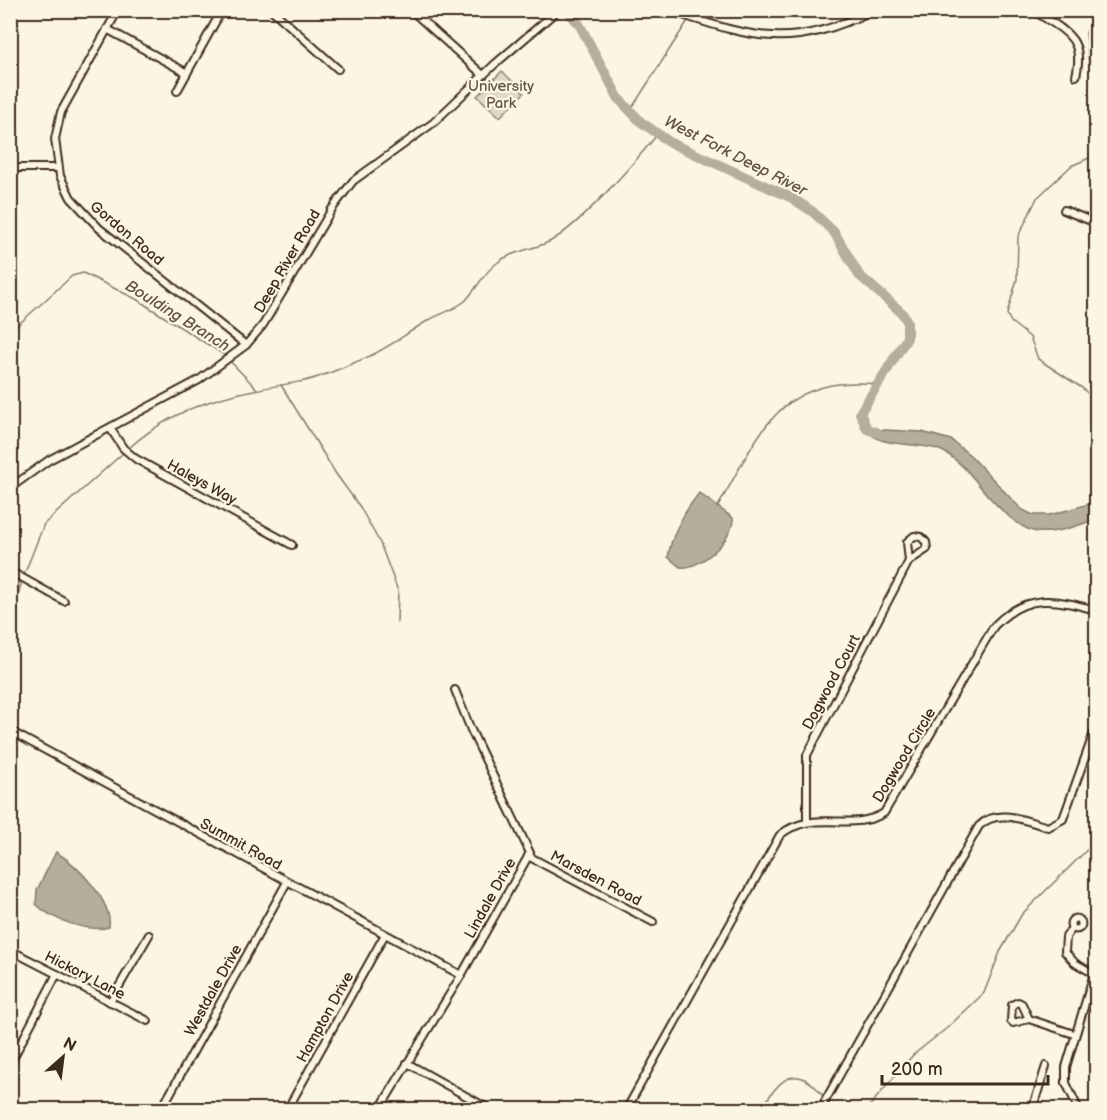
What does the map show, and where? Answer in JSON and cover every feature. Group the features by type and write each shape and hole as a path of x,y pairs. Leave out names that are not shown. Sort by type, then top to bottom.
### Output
{"street":[{"name":"Gordon Road","path":"118,10 62,112 55,139 57,168 71,198 92,222 246,345"},
{"path":"177,91 222,10"},
{"path":"272,10 338,69"},
{"name":"Deep River Road","path":"10,488 49,460 184,389 234,356 264,325 347,188 368,168 433,123 483,75 558,10"},
{"path":"667,10 748,35 783,38 832,28 873,10"},
{"path":"1033,10 1064,28 1074,38 1079,65 1076,76"},
{"path":"412,11 483,75"},
{"path":"107,29 187,73"},
{"path":"10,168 57,168"},
{"path":"1064,210 1096,223"},
{"name":"Haleys Way","path":"110,428 123,448 136,459 292,544"},
{"name":"Dogwood Court","path":"807,822 807,755 909,561"},
{"path":"10,571 64,601"},
{"name":"Dogwood Circle","path":"626,1110 780,835 790,827 807,822 865,820 884,813 973,661 1003,617 1023,605 1042,600 1065,602 1096,610"},
{"name":"Lindale Drive","path":"379,1110 461,975 530,853 471,730 455,690"},
{"path":"820,1110 979,826 987,819 1001,815 1048,827 1063,819 1096,727"},
{"name":"Summit Road","path":"10,731 384,936 461,975"},
{"name":"Marsden Road","path":"528,855 653,922"},
{"name":"Westdale Drive","path":"161,1110 286,882"},
{"path":"1072,928 1064,944 1065,952 1075,963 1095,975"},
{"path":"110,1002 149,935"},
{"name":"Hampton Drive","path":"287,1110 384,936"},
{"name":"Hickory Lane","path":"10,950 148,1021"},
{"path":"1079,1110 1066,1083 1066,1067 1074,1034 1096,967"},
{"path":"10,1064 57,974"},
{"path":"1029,1019 1074,1034"},
{"path":"407,1063 491,1110"},
{"path":"1032,1110 1046,1066"}],"green space":[{"name":"University Park","path":"502,71 524,93 500,117 477,96"}],"shaded area":[{"path":"1094,11 1096,11 1095,66 1089,63 1086,33"},
{"path":"867,429 922,432 951,440 971,456 1021,509 1033,515 1050,515 1096,502 1096,519 1057,531 1033,531 1006,514 965,469 944,452 925,446 880,440 872,436"},
{"path":"699,493 733,518 732,526 722,544 714,552 697,564 680,567 668,557 672,539 679,523"},
{"path":"56,852 92,884 105,906 109,917 109,927 91,928 70,923 50,915 36,904 37,890"}],"waterway":[{"name":"West Fork Deep River","path":"567,10 579,24 619,99 641,122 671,143 792,198 813,212 834,232 859,275 901,312 907,321 907,338 860,413 867,429 878,433"},
{"path":"630,111 689,19"},
{"name":"Boulding Branch","path":"129,448 148,432 188,410 252,390 323,376 372,355 429,320 457,307 465,301 497,263 510,255 551,241 577,221 607,192 657,135"},
{"path":"1096,155 1071,166 1037,198 1018,237 1017,279 1007,314 1011,322 1030,337 1038,359 1082,388 1096,401"},
{"name":"Boulding Branch","path":"10,332 72,276 83,273 136,299 226,356"},
{"name":"Boulding Branch","path":"229,360 257,389"},
{"path":"717,508 760,434 776,415 794,400 816,389 843,384 877,384"},
{"path":"281,385 336,474 360,507 380,543 398,591 397,622"},
{"path":"24,575 44,524 122,454"},
{"path":"10,628 22,580"},
{"path":"866,1110 913,1055 947,1028 984,993 1000,952 1022,914 1096,841"},
{"path":"761,1110 774,1090 788,1078 804,1079 823,1096"},
{"path":"828,1102 833,1110"}]}
